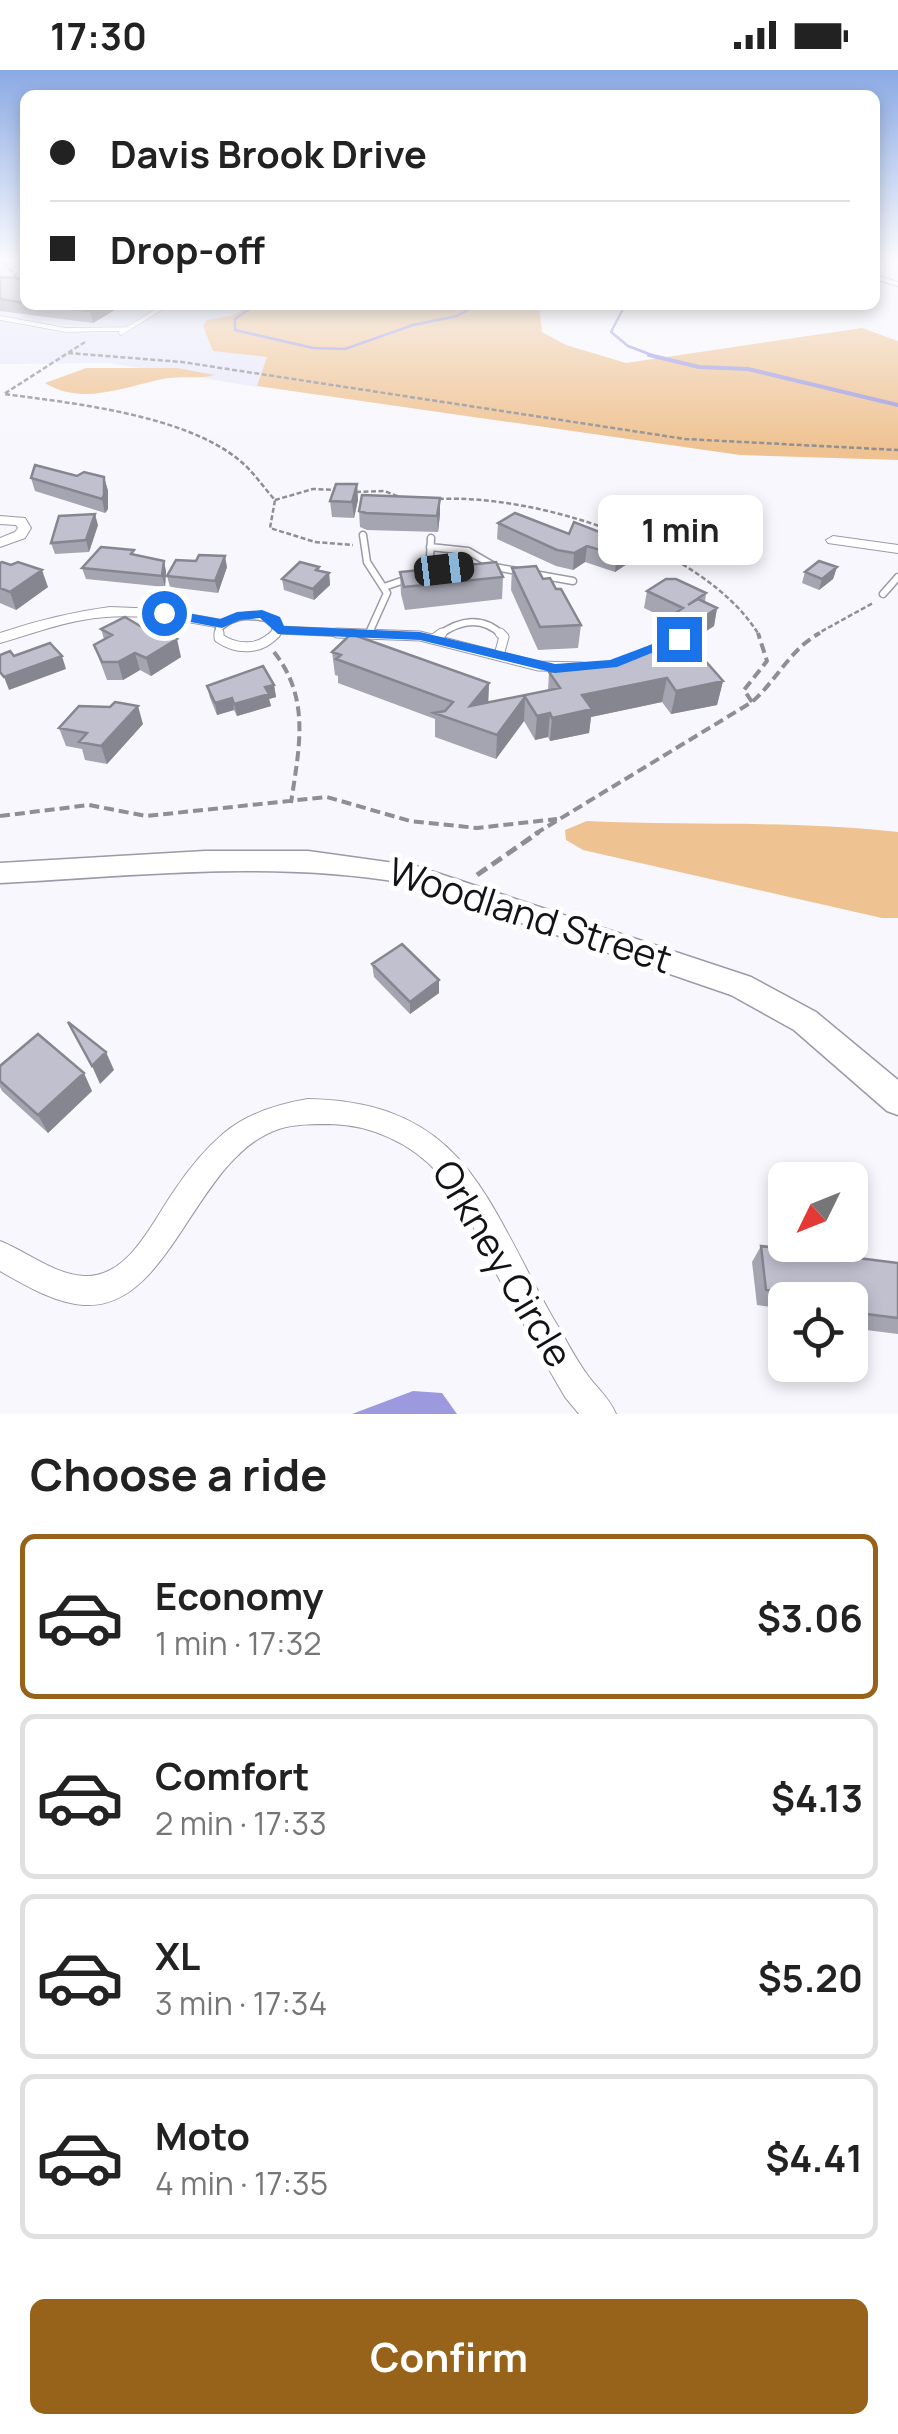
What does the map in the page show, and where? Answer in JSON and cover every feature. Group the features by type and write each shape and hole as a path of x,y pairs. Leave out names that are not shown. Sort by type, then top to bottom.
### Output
{"street":[{"path":"0,520 20,522 25,528 20,535 0,543"},
{"path":"833,540 898,549"},
{"path":"0,638 77,614 123,609 222,624"},
{"name":"Woodland Street","path":"0,874 265,860 328,861 407,873 741,986 804,1021 898,1100"},
{"name":"Orkney Circle","path":"0,1256 62,1287 88,1290 112,1286 155,1245 188,1193 234,1139 264,1120 295,1110 356,1114 409,1134 450,1166 576,1386 599,1414"}],"lane":[{"path":"31,324 66,330 126,329"},
{"path":"119,334 135,324"},
{"path":"363,540 367,562 384,586 387,600 369,633"},
{"path":"384,586 439,570 430,543 468,550 494,566"},
{"path":"473,565 573,581"},
{"path":"883,594 898,577"},
{"path":"278,630 275,620 262,614 237,616 222,624 218,632 225,644 246,648 266,643 278,630 369,633 434,638 555,668 598,666"},
{"path":"434,638 457,624 487,624 504,637 500,655"},
{"path":"626,661 679,639"}],"path":[{"path":"103,331 4,394 147,417 196,433 238,458 275,500"},
{"path":"68,353 170,361 672,437 898,450"},
{"path":"275,500 313,489 344,492"},
{"path":"351,492 384,491 406,499"},
{"path":"426,499 473,499 534,507 624,537 665,556 732,604 763,639 767,661 744,690 752,702"},
{"path":"275,500 268,526 275,531 315,542 363,540"},
{"path":"465,890 491,863 556,819 752,702 775,682 801,643 865,609 883,594"},
{"path":"266,643 288,668 300,691 301,719 291,803"},
{"path":"0,816 88,805 146,816 326,797 410,821 477,828 556,819"}],"shaded area":[{"path":"0,324 279,324 257,387 108,363 0,364"},
{"path":"541,324 542,332 566,345 626,363 862,328 898,341 898,460 740,455 257,386 267,357 213,351 203,326"},
{"path":"86,368 177,368 215,375 168,378 90,394 60,390 45,383"},
{"path":"587,821 820,826 898,832 898,918 882,918 583,850 566,840 565,830"},
{"path":"413,1391 442,1393 457,1414 352,1414"}],"building":[{"path":"35,465 77,476 84,472 104,477 104,495 102,499 31,478"},
{"path":"336,484 357,484 352,502 330,501"},
{"path":"362,495 440,498 437,516 366,513 359,511"},
{"path":"515,513 569,534 574,522 633,545 617,555 587,546 574,553 557,550 498,523"},
{"path":"95,514 86,540 51,543 59,516"},
{"path":"101,547 134,550 131,554 164,561 162,576 82,568"},
{"path":"199,555 225,556 215,581 167,576 176,560 196,561"},
{"path":"819,561 837,567 822,579 805,572"},
{"path":"2,562 18,562 42,570 10,592 0,588"},
{"path":"300,562 329,573 313,589 282,579"},
{"path":"496,562 503,577 404,587 400,572"},
{"path":"536,566 543,579 550,578 556,589 561,589 581,625 540,627 512,568"},
{"path":"666,579 676,579 706,593 688,605 698,599 717,608 697,622 677,612 683,608 647,591"},
{"path":"125,617 147,630 152,627 177,639 146,658 135,653 118,662 102,662 94,645 112,635 101,629"},
{"path":"351,634 489,683 470,706 560,688 549,672 635,658 632,654 655,650 666,664 702,657 723,681 676,691 667,678 582,695 592,709 552,718 550,713 537,716 525,697 497,735 434,713 445,711 453,702 336,659 341,655 332,652"},
{"path":"50,643 62,656 4,677 0,672 0,655 10,651 14,656"},
{"path":"263,666 274,685 265,687 269,694 234,704 232,698 215,703 207,686"},
{"path":"115,702 138,706 101,746 79,742 87,733 59,728 79,706 110,707"},
{"path":"402,944 439,980 410,1002 372,964"},
{"path":"68,1022 106,1052 92,1066"},
{"path":"38,1034 84,1073 38,1115 0,1081 0,1066"},
{"path":"761,1246 768,1247 768,1262 868,1259 898,1263 898,1318 868,1314 868,1282 768,1282 766,1290"}],"waterway":[{"path":"235,324 235,330 313,348 345,349 419,324"},
{"path":"615,324 611,332 628,346 656,357"},
{"path":"649,355 656,357"},
{"path":"656,357 699,367 748,369 898,405"}],"route":[{"path":"164,613 222,624 237,616 262,614 275,620 278,630 420,636 555,668 626,661 679,639"}]}
